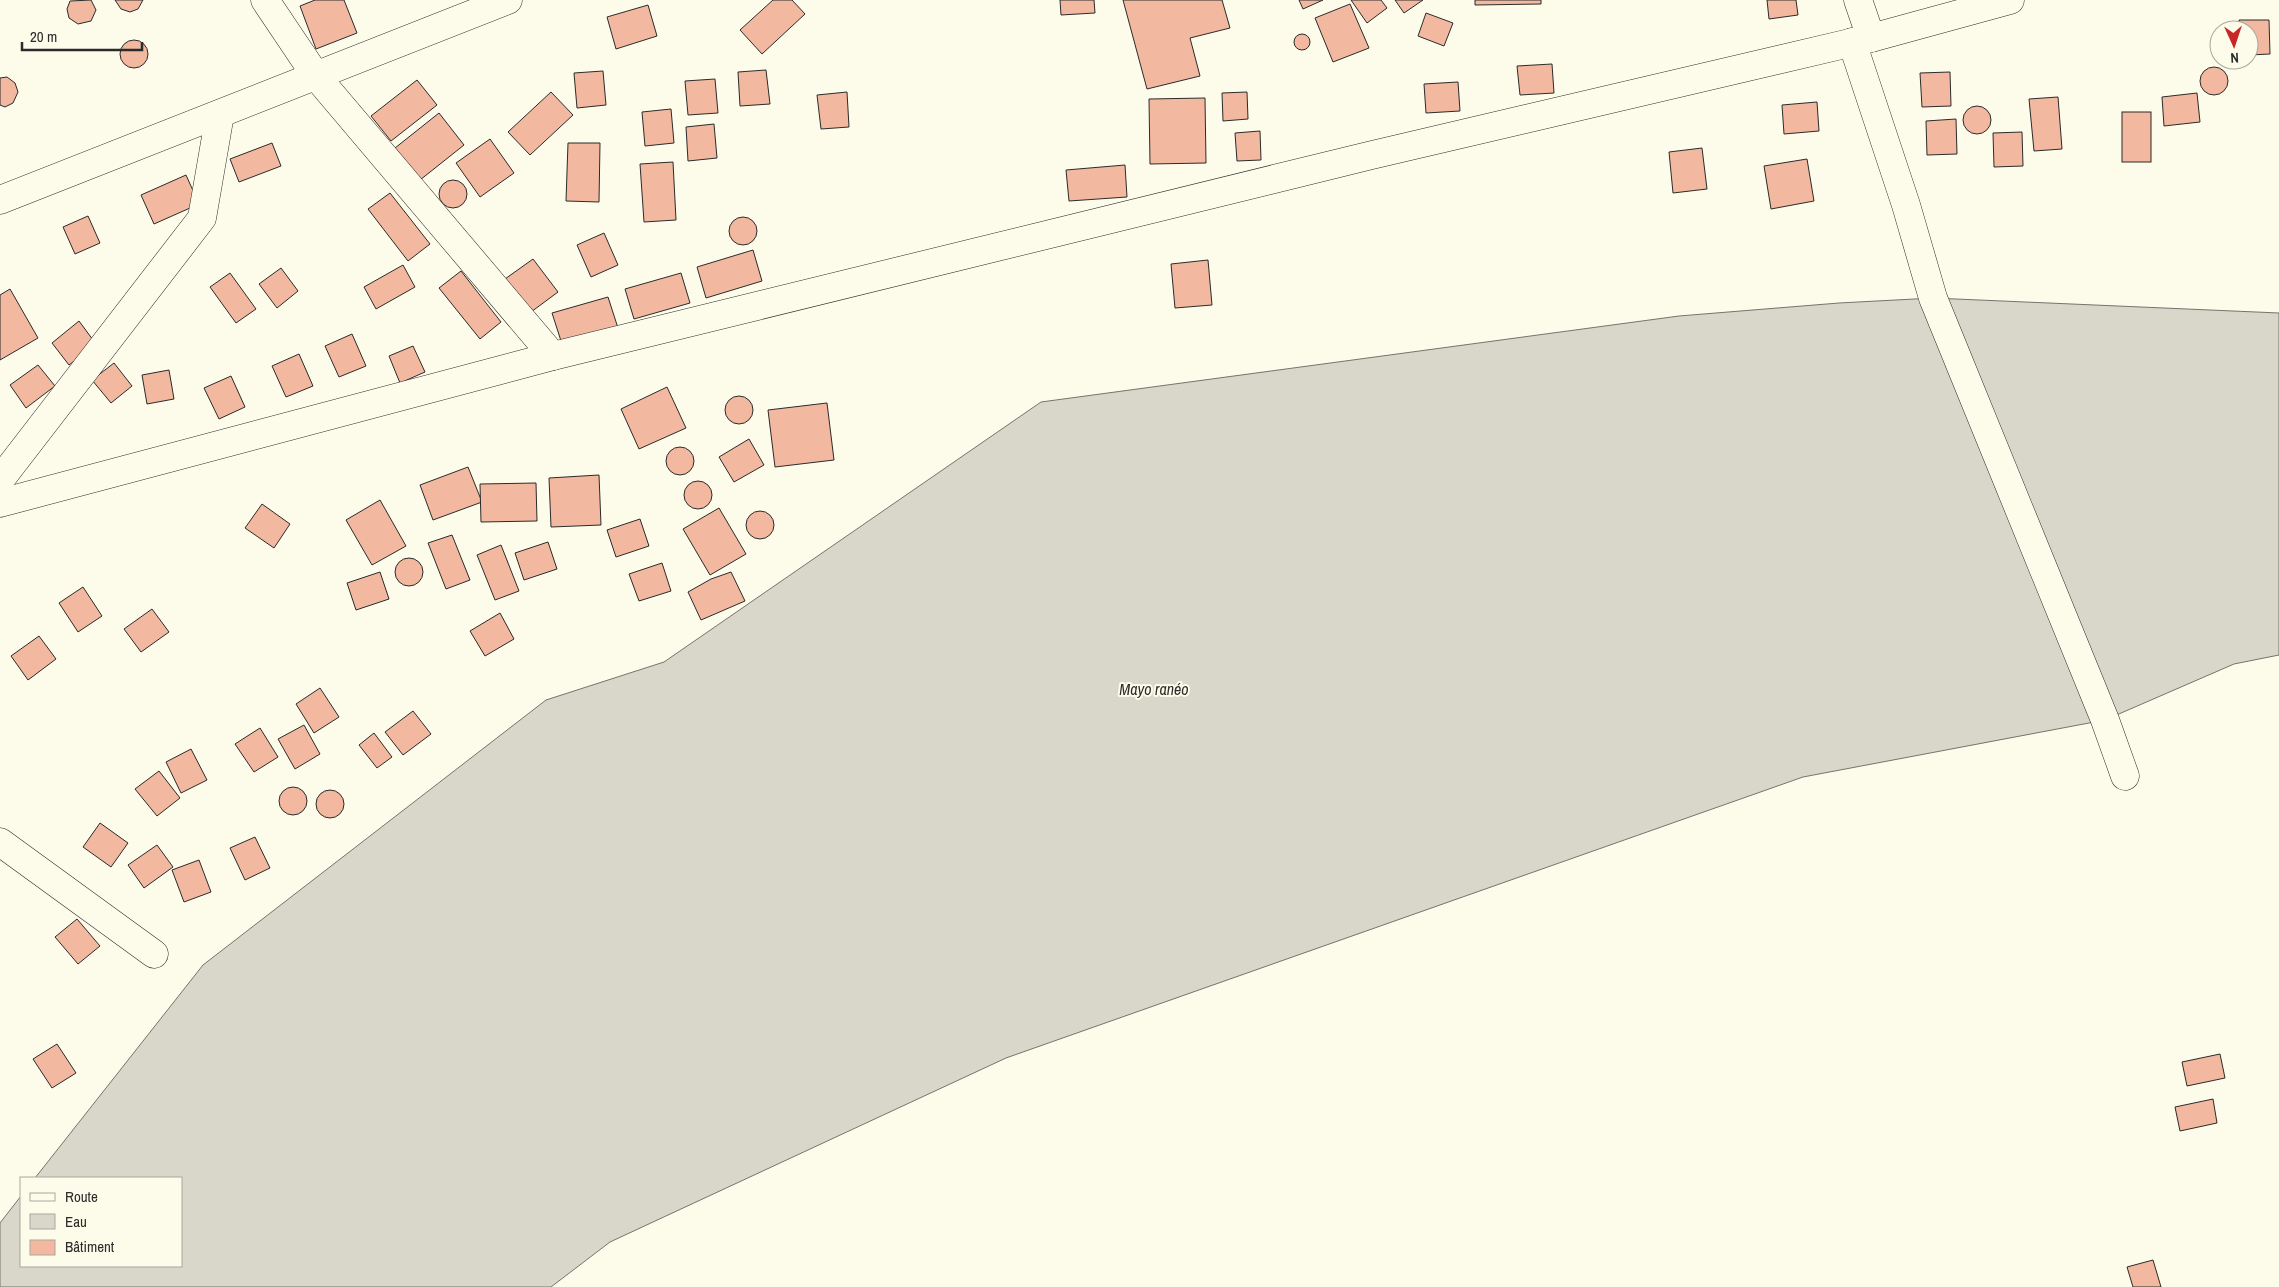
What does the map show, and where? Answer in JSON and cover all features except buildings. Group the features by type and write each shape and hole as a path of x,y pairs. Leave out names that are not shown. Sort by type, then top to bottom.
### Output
{"street":[{"path":"265,0 316,76 553,356"},
{"path":"0,200 508,0"},
{"path":"1858,0 1862,40 1906,205 1934,298 2105,720 2125,776"},
{"path":"0,503 553,356 1372,155 1862,40 2010,0"},
{"path":"0,480 202,218 220,114"},
{"path":"0,842 154,954"}],"water":[{"name":"Mayo ranéo","path":"1933,298 2279,313 2279,655 2234,664 2105,720 1803,777 1006,1058 610,1242 551,1287 0,1287 0,1223 20,1197 20,1267 182,1267 182,1177 36,1177 203,965 546,700 664,662 1041,402 1679,316 1839,303"}]}
